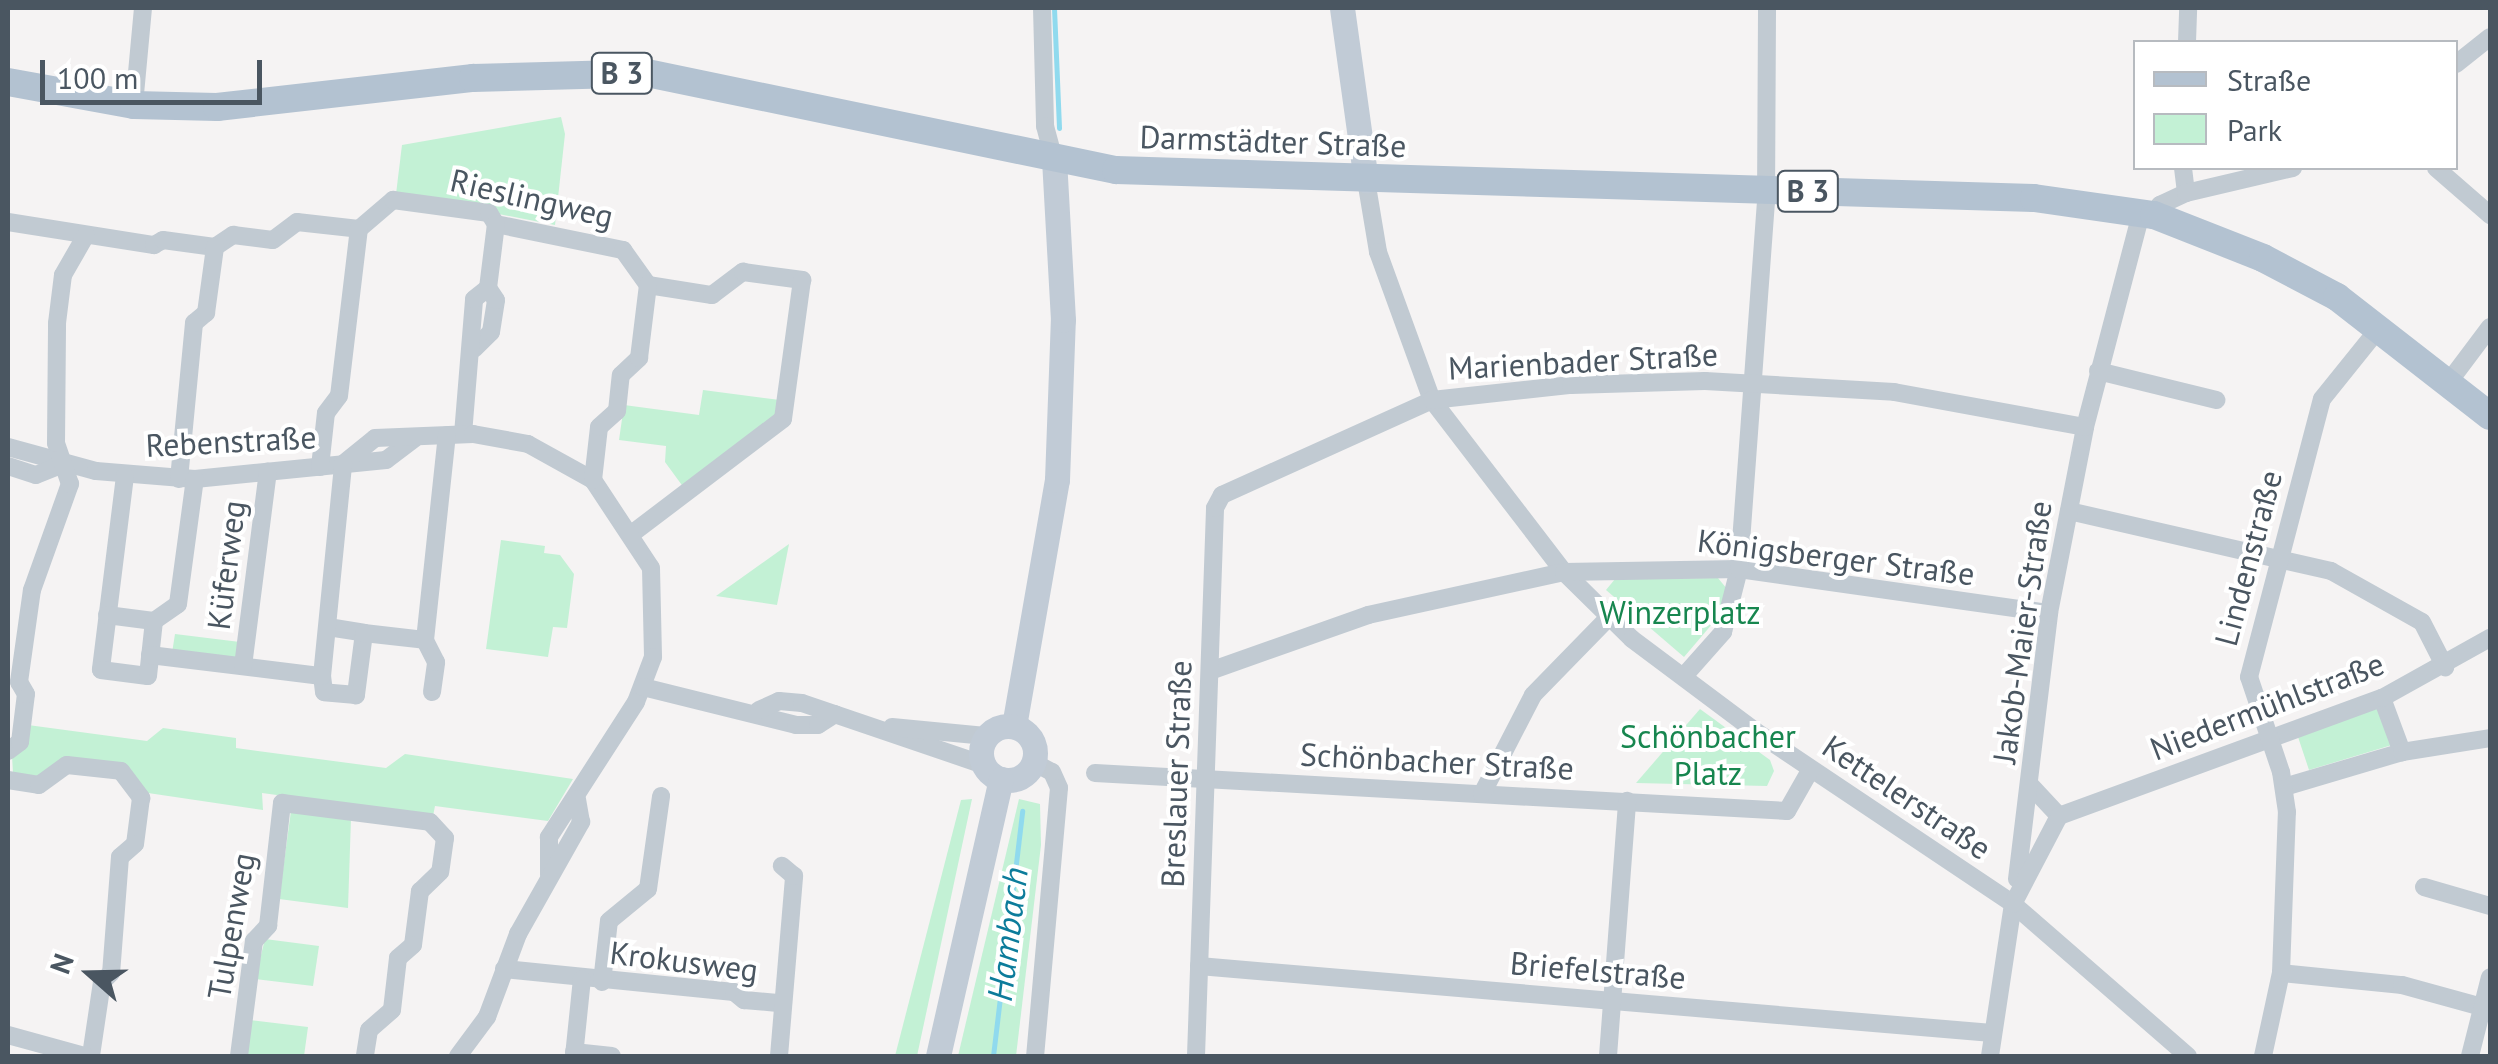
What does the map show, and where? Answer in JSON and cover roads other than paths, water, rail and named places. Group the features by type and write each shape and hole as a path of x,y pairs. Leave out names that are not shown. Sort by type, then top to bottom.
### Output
{"main road":[{"name":"Darmstädter Straße","path":"8,82 134,104 216,107 473,78 647,73 1054,159 1164,174 2034,198 2148,214 2262,258 2337,297 2490,416"}],"street":[{"path":"134,104 143,8"},
{"path":"1014,726 1041,594 1058,458 1063,320 1054,159 1045,126 1042,8"},
{"path":"1342,8 1366,180"},
{"path":"1684,676 1723,632 1739,569 1764,190 1767,8"},
{"path":"2187,40 2188,8"},
{"path":"2458,62 2490,36"},
{"path":"2183,170 2186,193"},
{"path":"2148,214 2186,193 2284,170"},
{"path":"2438,170 2490,214"},
{"name":"Kettelerstraße","path":"1366,180 1378,252 1432,400 1564,572 1610,616 1684,676 1812,769 2014,904 2177,1053"},
{"name":"Rieslingweg","path":"359,229 393,200 489,213 496,224 623,250 648,286"},
{"name":"Jakob-Maier-Straße","path":"2014,904 2049,613 2085,427 2098,371 2148,214"},
{"path":"8,222 215,248 234,235 273,240 296,222 359,229 339,396 326,413 320,467"},
{"path":"432,692 436,662 425,640 455,434 474,349 474,299 488,288 496,224"},
{"path":"8,751 20,742 26,694 19,682 32,590 42,577 70,484 56,442 57,323 63,275 86,234"},
{"path":"107,615 154,621 178,604 191,342 194,324 206,313 215,248"},
{"path":"593,480 599,427 617,411 621,375 639,358 648,286 712,295 743,272 802,280 783,419 633,533"},
{"path":"2448,383 2490,326"},
{"name":"Lindenstraße","path":"2263,1056 2281,973 2284,787 2249,677 2322,399 2379,328"},
{"path":"2098,371 2216,400"},
{"name":"Marienbader Straße","path":"1222,496 1432,400 1572,384 1752,383 1894,392 2085,427"},
{"name":"Rebenstraße","path":"8,447 63,464 126,476 187,479 386,460 416,437 455,434 528,444 593,480 633,533 652,568 655,593 653,657 643,687 577,799 548,836 548,875 504,968 487,1017 458,1056"},
{"name":"Rebenstraße","path":"8,466 36,476 63,464"},
{"path":"343,464 322,676 324,692 356,696 364,633"},
{"name":"Küferweg","path":"243,666 268,472"},
{"path":"126,476 100,670 148,676 154,621"},
{"name":"Breslauer Straße","path":"1196,1056 1215,508 1222,496"},
{"path":"2070,511 2331,571 2422,622 2445,667"},
{"name":"Königsberger Straße","path":"1210,671 1368,615 1564,572 1739,569 2049,613"},
{"path":"1482,794 1533,695 1610,616"},
{"path":"328,628 425,640"},
{"name":"Niedermühlstraße","path":"2059,816 2382,698 2445,667 2490,638"},
{"path":"150,654 322,676"},
{"path":"643,687 759,710 809,726 835,714 882,727 1016,778 1033,762 1033,744 1014,726"},
{"path":"2382,698 2402,752"},
{"path":"882,727 986,736 1014,726"},
{"path":"938,1056 992,772 986,736"},
{"path":"2284,787 2402,752 2490,738"},
{"path":"1033,762 1052,772 1059,788 1035,1056"},
{"path":"8,780 39,784 67,765 122,771 141,798 135,844 120,857 111,973 102,982 88,1056 8,1035"},
{"name":"Schönbacher Straße","path":"1095,773 1787,812 1812,769"},
{"path":"1990,1056 2014,904 2036,848 2059,816 2030,786"},
{"path":"602,982 609,922 648,888 660,796"},
{"path":"1608,1056 1627,800"},
{"name":"Tulpenweg","path":"239,1056 254,941 268,926 282,803 430,822 444,838 440,872 420,890 413,945 398,958 392,1010 369,1030 365,1056"},
{"path":"778,1056 784,1006 778,1003 794,876 782,866"},
{"path":"2424,887 2490,906"},
{"name":"Briefelstraße","path":"1199,966 1992,1033"},
{"name":"Krokusweg","path":"504,968 602,982 734,992 744,1000 778,1003"},
{"path":"2281,973 2402,985 2482,1007"},
{"path":"2470,1056 2490,977"},
{"name":"Krokusweg","path":"582,979 574,1054 612,1056"}],"waterway":[{"name":"Hambach","path":"1054,8 1059,128"},
{"name":"Hambach","path":"993,1056 1022,811"}],"park label":[{"name":"Winzerplatz","path":"1680,612"},
{"name":"Schönbacher Platz","path":"1708,756"}]}
